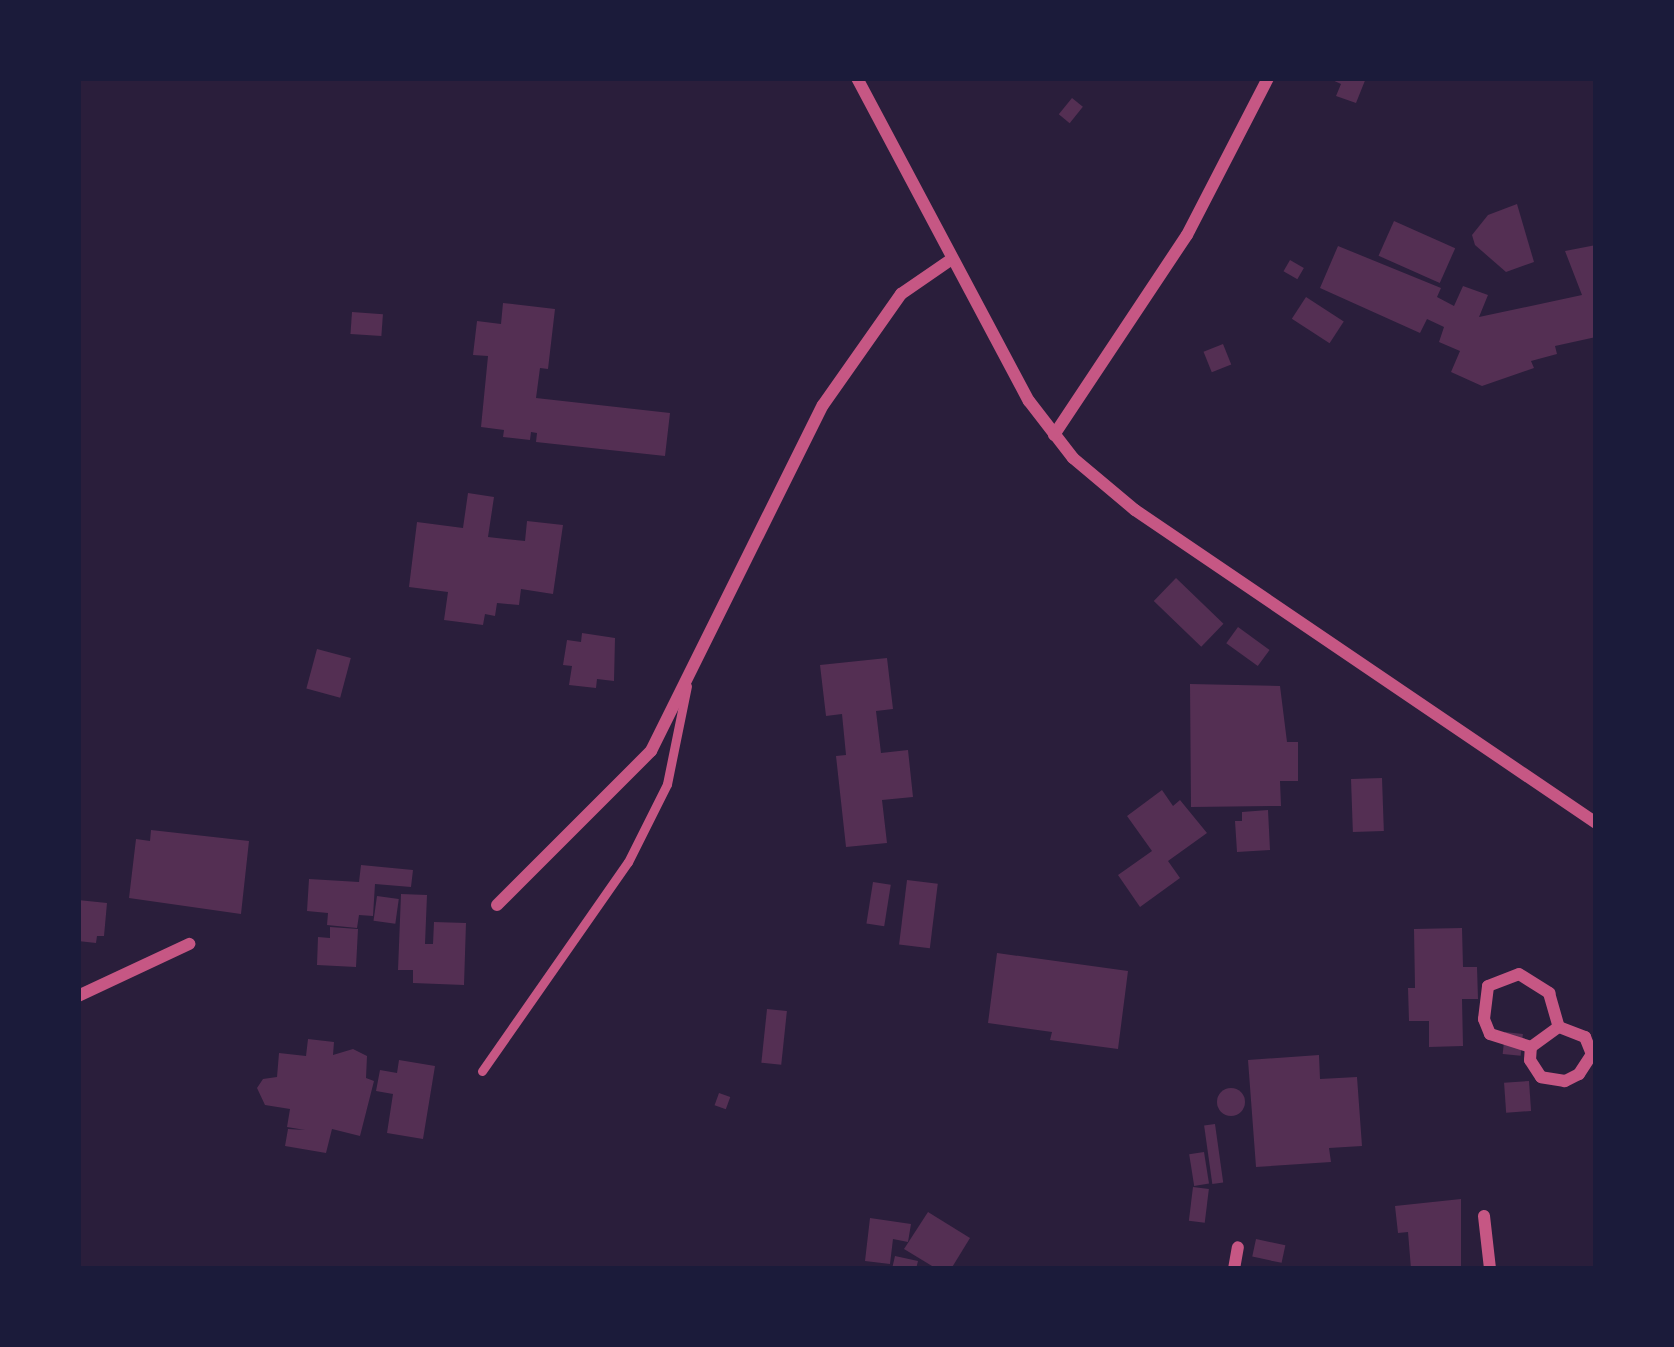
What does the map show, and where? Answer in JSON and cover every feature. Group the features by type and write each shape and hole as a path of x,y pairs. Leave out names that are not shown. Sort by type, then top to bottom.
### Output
{"street":[{"path":"857,78 1029,401 1054,435 1135,511 1596,823"},
{"path":"1054,435 1186,235 1268,78"},
{"path":"496,905 651,751 823,405 901,294 952,259"},
{"path":"78,996 190,944"},
{"path":"1531,1046 1490,1034 1484,998 1498,978 1519,974 1539,983 1549,993 1559,1027"},
{"path":"1531,1046 1559,1027"},
{"path":"1531,1046 1530,1060 1541,1077 1565,1081 1579,1074 1594,1054 1585,1037 1559,1027"},
{"path":"1484,1216 1490,1269"},
{"path":"1234,1269 1238,1247"}],"lane":[{"path":"482,1071 628,862 667,784 688,680"}],"shaded area":[{"path":"78,78 1596,78 1596,1269 78,1269"}],"building":[{"path":"1328,78 1366,78 1356,103 1336,96 1341,84"},
{"path":"1072,98 1083,107 1070,123 1059,114"},
{"path":"1517,204 1534,262 1506,272 1475,245 1472,235 1488,215"},
{"path":"1394,221 1455,248 1440,283 1379,256"},
{"path":"1596,245 1596,337 1555,346 1557,354 1531,361 1534,368 1482,386 1451,372 1460,351 1439,342 1444,327 1427,319 1420,333 1320,288 1338,246 1441,288 1437,297 1454,306 1463,286 1488,295 1479,317 1582,295 1565,251"},
{"path":"1290,260 1304,268 1297,279 1284,271"},
{"path":"1306,297 1344,322 1330,343 1292,319"},
{"path":"503,303 555,309 548,369 540,368 536,398 670,413 665,456 536,442 537,433 531,432 530,440 503,437 504,430 481,427 488,356 473,355 477,321 501,324"},
{"path":"352,312 383,314 381,336 350,334"},
{"path":"1223,344 1231,364 1212,372 1204,352"},
{"path":"468,493 494,497 488,537 525,541 527,521 563,525 553,594 521,589 519,605 497,603 495,616 485,614 483,625 444,620 448,592 409,587 417,522 463,528"},
{"path":"1176,578 1223,624 1201,647 1154,601"},
{"path":"1238,627 1270,650 1258,666 1226,643"},
{"path":"582,633 615,638 614,681 597,679 596,688 569,685 572,666 563,665 567,640 581,642"},
{"path":"317,649 351,658 340,698 306,689"},
{"path":"887,658 893,709 876,711 881,753 908,750 913,797 882,800 887,843 846,847 836,756 846,755 842,714 826,716 820,665"},
{"path":"1190,684 1280,686 1287,742 1298,742 1298,781 1280,781 1281,806 1191,807"},
{"path":"1382,778 1384,831 1353,832 1351,779"},
{"path":"1162,790 1173,806 1180,800 1207,833 1168,861 1180,878 1140,907 1118,875 1152,851 1127,816"},
{"path":"1268,810 1270,850 1237,852 1235,821 1242,821 1242,812"},
{"path":"151,830 249,841 241,914 129,898 136,839 150,841"},
{"path":"361,865 413,870 411,887 375,884 373,916 359,915 357,928 327,925 328,913 307,911 309,879 359,882"},
{"path":"907,880 938,884 930,948 899,945"},
{"path":"873,882 891,885 884,926 866,923"},
{"path":"401,894 427,895 425,944 433,944 434,922 466,923 464,985 413,983 413,970 398,970"},
{"path":"377,896 399,899 395,924 374,921"},
{"path":"78,900 107,903 104,936 97,936 96,943 78,941"},
{"path":"330,927 358,929 356,967 317,965 318,937 330,938"},
{"path":"1462,928 1463,967 1477,967 1478,999 1462,999 1463,1046 1429,1047 1429,1021 1409,1021 1408,988 1415,988 1414,929"},
{"path":"997,953 1128,971 1118,1049 1050,1040 1052,1032 988,1023"},
{"path":"767,1009 787,1011 781,1065 761,1063"},
{"path":"1505,1032 1523,1034 1521,1056 1503,1054"},
{"path":"308,1039 334,1042 333,1055 353,1049 367,1056 366,1078 374,1081 360,1136 332,1129 326,1153 285,1146 288,1129 305,1130 287,1127 290,1109 265,1105 257,1088 263,1079 277,1077 279,1053 306,1056"},
{"path":"1319,1055 1320,1079 1357,1077 1362,1146 1329,1148 1331,1162 1256,1167 1248,1060"},
{"path":"399,1060 435,1066 423,1139 387,1133 393,1094 376,1091 380,1070 397,1073"},
{"path":"1529,1081 1531,1111 1506,1113 1504,1083"},
{"path":"1231,1088 1241,1092 1245,1102 1241,1112 1231,1116 1221,1112 1217,1102 1221,1092"},
{"path":"719,1093 730,1097 726,1109 715,1105"},
{"path":"1215,1124 1223,1182 1212,1184 1204,1126"},
{"path":"1204,1152 1209,1184 1194,1186 1189,1154"},
{"path":"1193,1187 1209,1189 1205,1223 1189,1221"},
{"path":"1461,1199 1461,1269 1411,1269 1408,1232 1398,1233 1395,1206"},
{"path":"928,1212 970,1238 951,1269 937,1269 904,1249"},
{"path":"870,1218 911,1224 908,1242 893,1239 890,1264 865,1261"},
{"path":"1256,1239 1285,1245 1282,1263 1252,1257"},
{"path":"895,1256 918,1261 916,1269 892,1269"}]}
